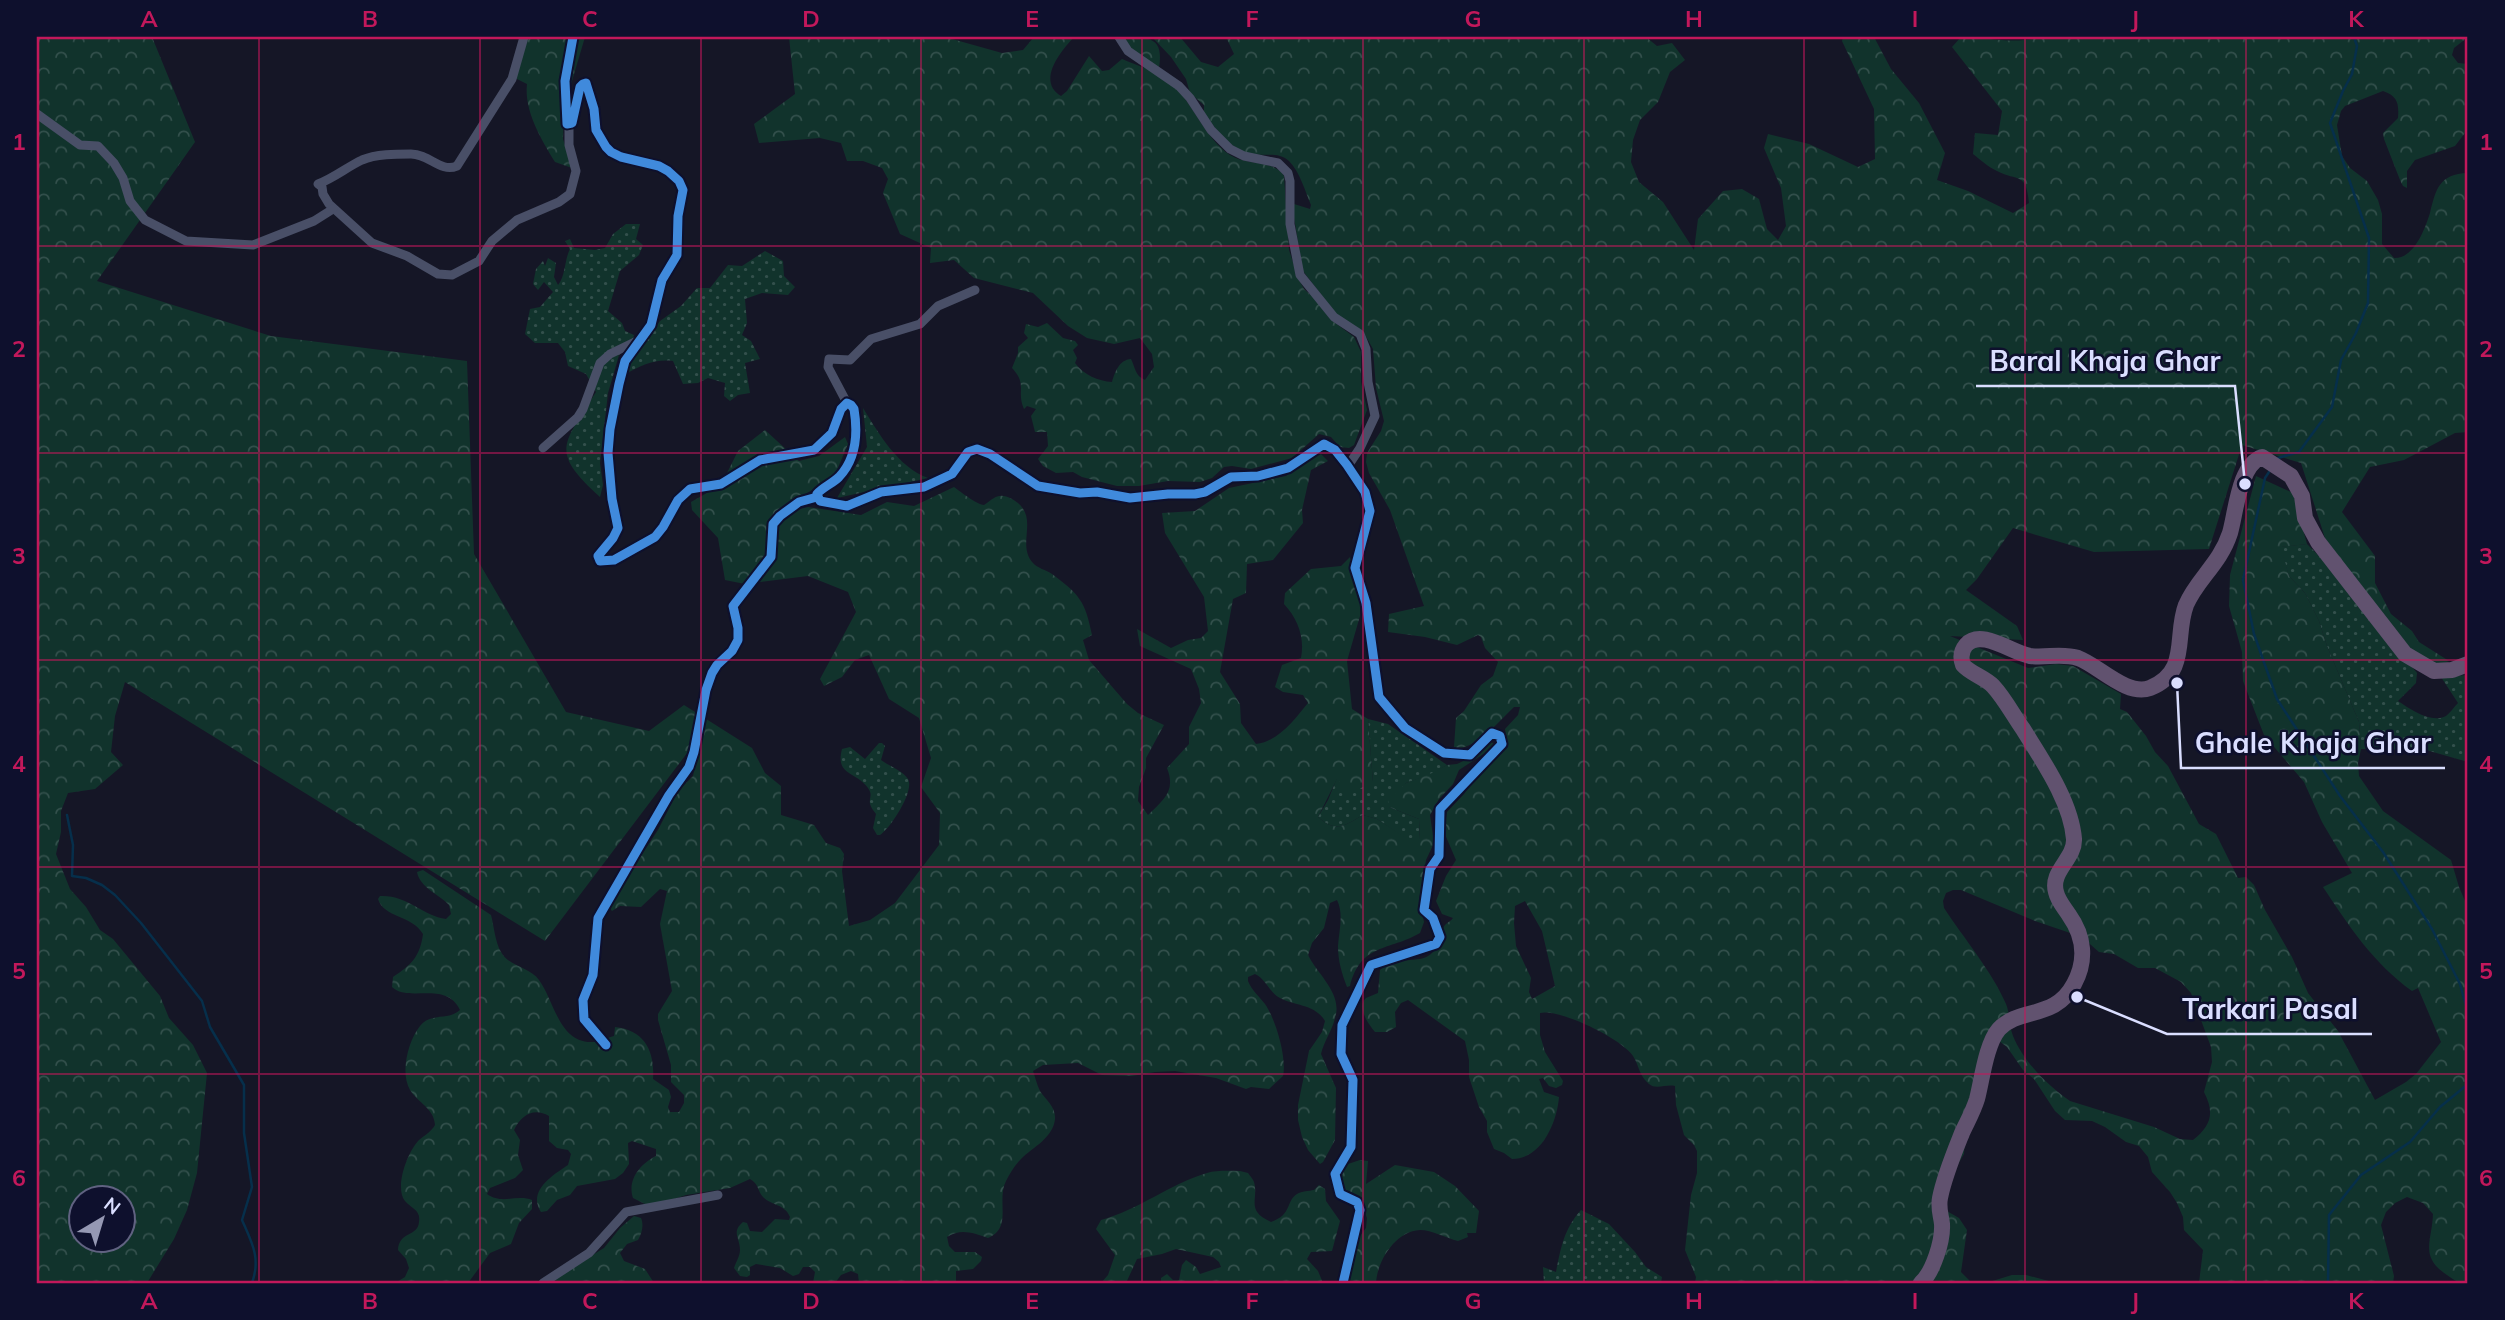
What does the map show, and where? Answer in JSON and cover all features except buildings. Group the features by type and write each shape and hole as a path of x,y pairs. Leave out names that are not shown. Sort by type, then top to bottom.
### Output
{"highway":[{"path":"1921,1283 1929,1273 1940,1239 1941,1193 1970,1118 1993,1040 2005,1025 2050,1008 2066,996 2075,982 2082,957 2080,935 2058,899 2055,888 2058,874 2074,844 2061,796 2050,771 2004,701 1991,684 1963,665 1962,651 1970,641 1983,639 2027,655 2077,658 2116,681 2136,689 2155,685 2169,674 2177,661 2186,605 2225,547 2246,471 2256,459 2266,458 2291,476 2302,496 2305,518 2318,542 2405,654 2434,671 2452,670 2468,664"}],"street":[{"path":"524,37 512,79 457,166 445,167 436,164 432,159 414,154 372,157 361,160 318,184 333,209 372,243 407,256 438,274 452,275 479,261 492,242 517,220 559,202 569,194 576,171 569,145 569,125 580,88 586,83 594,108 596,130 611,152 659,166 675,176 682,185 677,255 662,281 651,325 623,366 614,406 608,453 612,499 618,528 598,556 598,560 614,560 655,537 678,500 687,491 699,486 720,484 760,460 814,450 832,433 846,403"},
{"path":"569,125 566,121 565,81 573,37"},
{"path":"1119,37 1128,51 1171,79 1185,92 1211,130 1232,151 1278,163 1288,173 1290,224 1300,275 1334,317 1360,334 1366,349 1368,382 1375,416 1348,466"},
{"path":"37,114 80,145 98,146 114,163 123,178 130,201 145,220 186,242 253,245 314,221 333,209"},
{"path":"817,497 819,491 841,474 854,450 855,416 852,405 846,403 828,367 829,359 850,360 871,339 920,324 938,306 975,290"},
{"path":"543,448 578,417 600,363 610,354 642,338"},
{"path":"817,497 824,503 847,506 881,492 924,487 955,472 964,456 977,449 990,454 1038,486 1080,494 1097,492 1130,498 1200,493 1231,477 1258,476 1288,468 1321,444 1332,447 1348,466 1365,492 1370,512 1354,568 1366,603 1379,697 1405,728 1444,754 1470,755 1492,733 1500,736 1502,744 1440,809 1439,856 1430,869 1424,910 1433,918 1440,937 1436,944 1371,965 1342,1025 1341,1054 1353,1080 1351,1147 1335,1174 1340,1194 1357,1202 1360,1210 1343,1283"},
{"path":"606,1045 584,1019 583,1014 583,1000 593,975 598,919 669,795 689,767 712,673 738,640 733,606 771,557 773,524 799,502 817,497"},
{"path":"543,1283 589,1253 626,1212 718,1195"}],"green space":[{"path":"37,37 152,37 195,142 97,281 271,336 467,361 474,554 566,712 649,731 684,705 752,748 765,773 781,786 781,815 814,825 826,843 840,848 844,854 842,871 849,926 870,920 895,903 939,845 940,813 921,787 931,758 919,718 889,699 869,655 855,660 842,677 824,686 820,679 856,612 848,592 808,576 745,584 725,580 718,538 692,510 691,502 721,485 738,451 765,430 799,461 819,456 845,437 848,444 834,477 775,512 775,522 792,511 808,507 861,515 887,502 914,506 954,487 984,505 1000,496 1008,497 1021,506 1027,521 1026,547 1033,563 1069,588 1084,606 1092,635 1083,640 1089,660 1127,704 1138,713 1164,725 1146,758 1146,768 1139,787 1138,801 1148,815 1167,794 1170,783 1167,768 1189,744 1189,727 1201,703 1191,669 1140,646 1137,629 1171,648 1188,640 1201,638 1208,631 1204,597 1165,533 1162,513 1195,511 1229,488 1286,476 1319,452 1328,461 1311,470 1302,510 1303,523 1273,560 1247,564 1246,593 1233,599 1220,672 1240,704 1241,723 1256,744 1264,742 1285,729 1308,703 1303,695 1283,692 1275,687 1282,665 1301,658 1302,651 1299,629 1284,604 1285,593 1311,569 1341,566 1350,557 1360,601 1360,616 1347,661 1352,709 1368,719 1373,782 1357,790 1346,790 1337,779 1318,817 1330,825 1340,826 1363,815 1377,819 1414,843 1420,839 1419,819 1389,807 1388,800 1406,783 1447,765 1457,764 1491,742 1494,744 1491,749 1459,770 1453,784 1439,799 1430,815 1434,843 1426,860 1419,900 1424,922 1420,933 1369,955 1361,962 1350,986 1347,987 1339,957 1341,917 1337,900 1330,903 1324,928 1312,943 1308,955 1333,993 1337,1009 1321,1054 1336,1088 1335,1140 1320,1164 1308,1150 1302,1137 1298,1105 1309,1051 1322,1032 1325,1021 1316,1011 1280,998 1255,974 1248,977 1248,981 1273,1019 1283,1059 1283,1076 1269,1089 1246,1089 1216,1078 1175,1071 1132,1076 1102,1075 1078,1063 1043,1065 1033,1071 1040,1091 1054,1111 1055,1119 1051,1132 1019,1161 1008,1178 1003,1189 1002,1221 996,1234 988,1238 962,1232 947,1237 949,1246 955,1252 975,1252 982,1257 973,1269 956,1271 956,1283 859,1283 858,1274 851,1271 841,1275 835,1283 813,1283 815,1272 810,1267 803,1267 799,1274 793,1276 780,1268 756,1264 750,1267 750,1275 740,1276 734,1268 740,1252 737,1232 739,1226 743,1222 747,1223 750,1231 762,1232 775,1219 789,1220 788,1213 763,1197 750,1179 730,1188 686,1195 651,1207 633,1198 632,1185 640,1168 656,1156 656,1149 632,1141 628,1143 629,1164 623,1173 615,1179 577,1186 570,1195 557,1200 547,1211 541,1212 537,1197 539,1191 549,1179 568,1165 571,1154 549,1141 549,1116 538,1112 520,1120 514,1130 520,1140 518,1155 523,1170 515,1178 490,1188 487,1194 498,1199 532,1200 532,1209 519,1223 511,1244 490,1253 468,1283 395,1283 405,1277 409,1268 406,1259 398,1250 399,1244 418,1227 419,1222 417,1212 402,1195 404,1169 415,1145 435,1125 432,1114 413,1095 407,1083 409,1048 424,1022 460,1010 454,1001 446,996 407,993 392,987 393,977 417,955 423,934 412,923 386,910 378,899 380,896 399,899 446,919 451,914 449,905 419,878 417,872 423,870 491,915 496,939 504,957 539,980 565,1029 582,1041 600,1041 614,1036 615,1027 641,1038 650,1051 653,1079 669,1090 670,1112 679,1112 684,1103 684,1095 671,1082 671,1065 658,1020 658,1014 672,991 660,924 667,891 660,889 641,907 620,906 612,911 608,906 658,830 678,791 693,776 703,732 545,941 125,682 115,716 111,752 123,765 95,789 68,793 61,811 61,832 56,854 70,889 86,907 100,930 113,939 160,996 169,1018 193,1045 207,1073 197,1173 187,1210 174,1239 147,1283 37,1283"},
{"path":"528,37 585,37 564,108 563,139 572,168 555,162 531,114 527,84 515,78"},
{"path":"789,37 945,37 1002,53 1023,50 1034,37 1074,37 1053,66 1051,74 1054,90 1061,96 1089,56 1102,71 1109,70 1122,59 1163,77 1182,95 1221,148 1244,161 1273,167 1284,176 1289,250 1299,280 1330,319 1354,337 1361,352 1361,382 1367,410 1354,445 1349,448 1340,447 1331,437 1319,434 1292,458 1251,469 1224,467 1212,478 1200,482 1168,481 1139,486 1117,486 1073,472 1056,473 1043,466 1038,459 1048,446 1047,432 1035,432 1031,416 1036,409 1027,406 1024,409 1020,379 1012,368 1018,347 1028,338 1024,333 1026,324 1038,327 1047,323 1063,338 1075,341 1078,345 1073,350 1077,358 1075,363 1087,374 1102,380 1112,382 1121,364 1131,359 1137,374 1145,380 1154,367 1152,354 1140,338 1114,344 1087,338 1068,326 1033,293 974,278 954,260 930,263 931,248 900,234 883,193 888,179 882,168 863,161 847,161 841,143 820,138 759,143 754,124 795,94"},
{"path":"1124,37 1141,37 1153,41 1159,50 1159,68 1130,48"},
{"path":"1152,37 1180,37 1201,62 1218,67 1234,54 1226,37 1646,37 1657,46 1672,43 1685,60 1670,72 1658,102 1640,120 1633,140 1631,162 1639,182 1663,202 1694,250 1698,219 1723,191 1742,189 1759,199 1767,229 1778,240 1786,226 1781,188 1764,148 1768,134 1809,144 1858,167 1875,159 1874,109 1842,41 1843,37 1874,37 1891,69 1919,103 1945,153 1937,180 1968,191 2013,213 2029,203 2026,186 2020,179 1994,169 1973,154 1975,133 1998,135 2002,111 1952,47 1961,37 2011,41 2042,37 2468,37 2454,48 2452,55 2458,63 2468,64 2468,129 2455,146 2415,160 2407,171 2407,188 2400,180 2383,133 2398,118 2398,105 2392,95 2383,91 2345,106 2337,125 2342,156 2350,168 2367,181 2378,200 2382,214 2382,244 2394,258 2407,254 2418,242 2440,184 2451,176 2468,173 2468,432 2455,433 2404,460 2370,467 2342,512 2375,556 2375,583 2391,614 2412,631 2419,642 2449,661 2438,665 2411,654 2370,606 2325,538 2301,463 2242,445 2209,549 2094,552 2013,528 1977,579 1966,590 2017,626 2023,640 1950,636 2028,668 2056,664 2073,666 2121,694 2120,709 2127,712 2168,766 2199,824 2216,834 2238,878 2246,877 2254,885 2308,993 2338,1031 2375,1100 2416,1074 2441,1042 2418,988 2412,991 2385,968 2352,930 2323,887 2352,873 2322,822 2304,782 2264,735 2243,681 2242,652 2229,606 2230,575 2256,476 2293,493 2307,544 2281,547 2289,576 2305,593 2319,621 2359,722 2359,776 2383,811 2451,860 2468,908 2468,1283 2452,1279 2433,1261 2429,1248 2433,1214 2423,1203 2407,1197 2386,1212 2381,1225 2394,1276 2393,1283 2199,1283 2203,1250 2184,1230 2183,1217 2177,1203 2152,1172 2148,1157 2139,1146 2126,1142 2092,1121 2065,1120 2055,1111 2034,1079 1999,1041 1965,1138 1964,1154 1950,1178 1945,1210 1959,1218 1967,1230 1961,1272 1971,1282 1982,1283 1695,1283 1696,1277 1685,1250 1691,1195 1697,1173 1697,1151 1684,1135 1676,1105 1675,1086 1652,1086 1643,1078 1627,1049 1590,1026 1561,1015 1540,1013 1540,1035 1545,1052 1563,1081 1562,1085 1556,1088 1549,1086 1543,1078 1539,1079 1544,1092 1559,1097 1551,1128 1540,1146 1523,1157 1512,1159 1494,1149 1487,1132 1487,1121 1479,1107 1469,1077 1465,1041 1408,1000 1401,1003 1395,1012 1396,1027 1387,1032 1375,1032 1364,1016 1362,1006 1366,998 1378,993 1380,970 1394,962 1420,959 1431,954 1437,947 1443,928 1453,918 1442,914 1436,901 1456,860 1444,832 1447,812 1505,749 1505,729 1518,715 1520,707 1514,707 1478,740 1461,748 1454,747 1456,718 1464,711 1481,685 1493,676 1498,662 1485,648 1478,635 1457,645 1388,632 1389,614 1424,606 1390,510 1369,473 1366,462 1367,453 1384,421 1376,388 1373,349 1363,331 1336,314 1303,271 1292,206 1294,204 1310,209 1311,205 1293,165 1279,156 1247,153 1228,142 1204,113 1204,105 1190,93 1186,79 1171,57","holes":["1961,890 2035,921 2082,937 2099,952 2114,954 2138,968 2155,968 2181,982 2191,993 2211,1047 2212,1062 2204,1092 2210,1113 2204,1130 2193,1140 2180,1139 2154,1127 2070,1101 2053,1088 2030,1064 2017,1045 2006,1004 1994,980 1944,908 1946,893","1525,901 1542,931 1555,986 1532,999 1529,992 1531,978 1516,946 1514,923 1515,906"]},
{"path":"626,224 640,224 636,239 643,245 639,255 620,271 608,311 622,323 625,331 634,335 631,345 619,355 608,393 600,463 603,485 600,497 573,469 566,447 569,436 596,392 586,374 568,366 565,352 558,343 535,343 525,334 530,309 540,307 553,292 544,282 538,290 533,284 536,269 543,261 545,266 548,258 556,263 554,277 558,285 570,249 565,241 570,239 574,248 605,248 613,234"},
{"path":"765,251 783,261 784,276 795,287 788,295 762,293 745,299 747,323 742,335 751,341 760,359 745,363 750,393 738,395 730,401 724,396 725,383 708,378 698,383 683,384 673,361 648,363 626,374 633,355 660,321 681,306 697,288 710,288 728,265 742,266"},
{"path":"863,408 898,458 928,478 837,498 867,447"},
{"path":"2307,544 2326,563 2417,673 2416,683 2398,701 2427,717 2446,716 2458,703 2441,677 2468,675 2468,762 2426,750 2361,749 2359,722 2319,621 2305,593 2289,576 2280,547"},
{"path":"1368,719 1388,724 1447,765 1432,774 1406,783 1389,807 1419,819 1420,840 1414,844 1377,819 1363,815 1340,826 1330,825 1318,817 1337,778 1373,782"},
{"path":"879,743 885,746 881,760 903,774 909,785 905,800 895,818 877,835 873,828 876,814 870,804 871,794 863,783 844,769 841,758 842,749 850,747 865,759"},
{"path":"1360,1160 1368,1161 1366,1184 1395,1165 1434,1172 1455,1186 1479,1211 1476,1233 1467,1233 1468,1237 1458,1241 1425,1230 1411,1232 1389,1249 1380,1266 1376,1283 1347,1283 1357,1240 1366,1228 1367,1218 1360,1200 1342,1187 1339,1176 1345,1165"},
{"path":"1207,1173 1248,1173 1253,1180 1258,1213 1271,1222 1286,1212 1297,1194 1314,1190 1319,1185 1325,1189 1326,1201 1340,1221 1332,1251 1311,1252 1307,1259 1318,1271 1323,1283 1161,1283 1161,1278 1167,1274 1173,1280 1179,1280 1182,1265 1186,1260 1196,1267 1200,1274 1221,1267 1213,1257 1176,1249 1137,1259 1126,1283 1101,1283 1108,1275 1115,1255 1096,1229 1101,1220"},
{"path":"1581,1210 1609,1224 1646,1267 1662,1277 1661,1283 1544,1283 1543,1267 1556,1272 1567,1231"},
{"path":"634,1216 641,1218 641,1235 638,1240 627,1244 620,1253 624,1261 645,1269 654,1283 547,1283 604,1248"},
{"path":"2012,1275 2026,1275 2056,1283 1986,1283"}],"waterway":[{"path":"2277,461 2278,458 2299,452 2332,407 2341,360 2368,303 2369,238 2330,123 2352,74 2357,46 2354,37"},
{"path":"2271,469 2265,478 2243,580 2254,634 2277,699 2340,796 2383,852 2432,929 2460,984 2468,1013"},
{"path":"67,815 73,845 72,876 86,878 102,885 141,923 202,1001 210,1027 244,1085 244,1133 252,1187 242,1220 255,1258 252,1283"},
{"path":"2328,1283 2329,1215 2361,1175 2410,1142 2440,1107 2468,1084"}],"cycle path":[{"path":"573,37 565,81 567,124 572,123 580,87 586,83 594,109 596,130 606,147 621,157 659,166 668,171 679,181 683,190 678,216 677,255 662,280 651,325 625,361 619,384 608,453 612,499 618,528 598,556 600,561 614,560 655,537 678,500 690,489 721,484 760,460 814,450 832,433 841,409 847,403 854,409 856,436 853,453 839,477 817,494 820,501 847,506 881,492 924,487 952,474 968,452 977,449 990,454 1038,486 1130,498 1205,492 1231,477 1258,476 1288,468 1324,444 1335,450 1365,492 1370,511 1355,568 1366,603 1379,697 1405,728 1444,753 1470,755 1492,733 1500,736 1502,744 1440,809 1439,856 1430,869 1424,910 1433,918 1440,937 1436,944 1371,965 1342,1025 1341,1054 1353,1080 1351,1147 1335,1174 1340,1194 1357,1202 1360,1210 1343,1283"},
{"path":"606,1045 584,1019 583,1000 593,975 598,918 669,795 689,767 712,673 738,640 733,606 771,557 773,524 799,502 817,497"}],"place":[{"name":"Baral Khaja Ghar","path":"2245,484"},
{"name":"Ghale Khaja Ghar","path":"2177,683"},
{"name":"Tarkari Pasal","path":"2077,997"}]}
